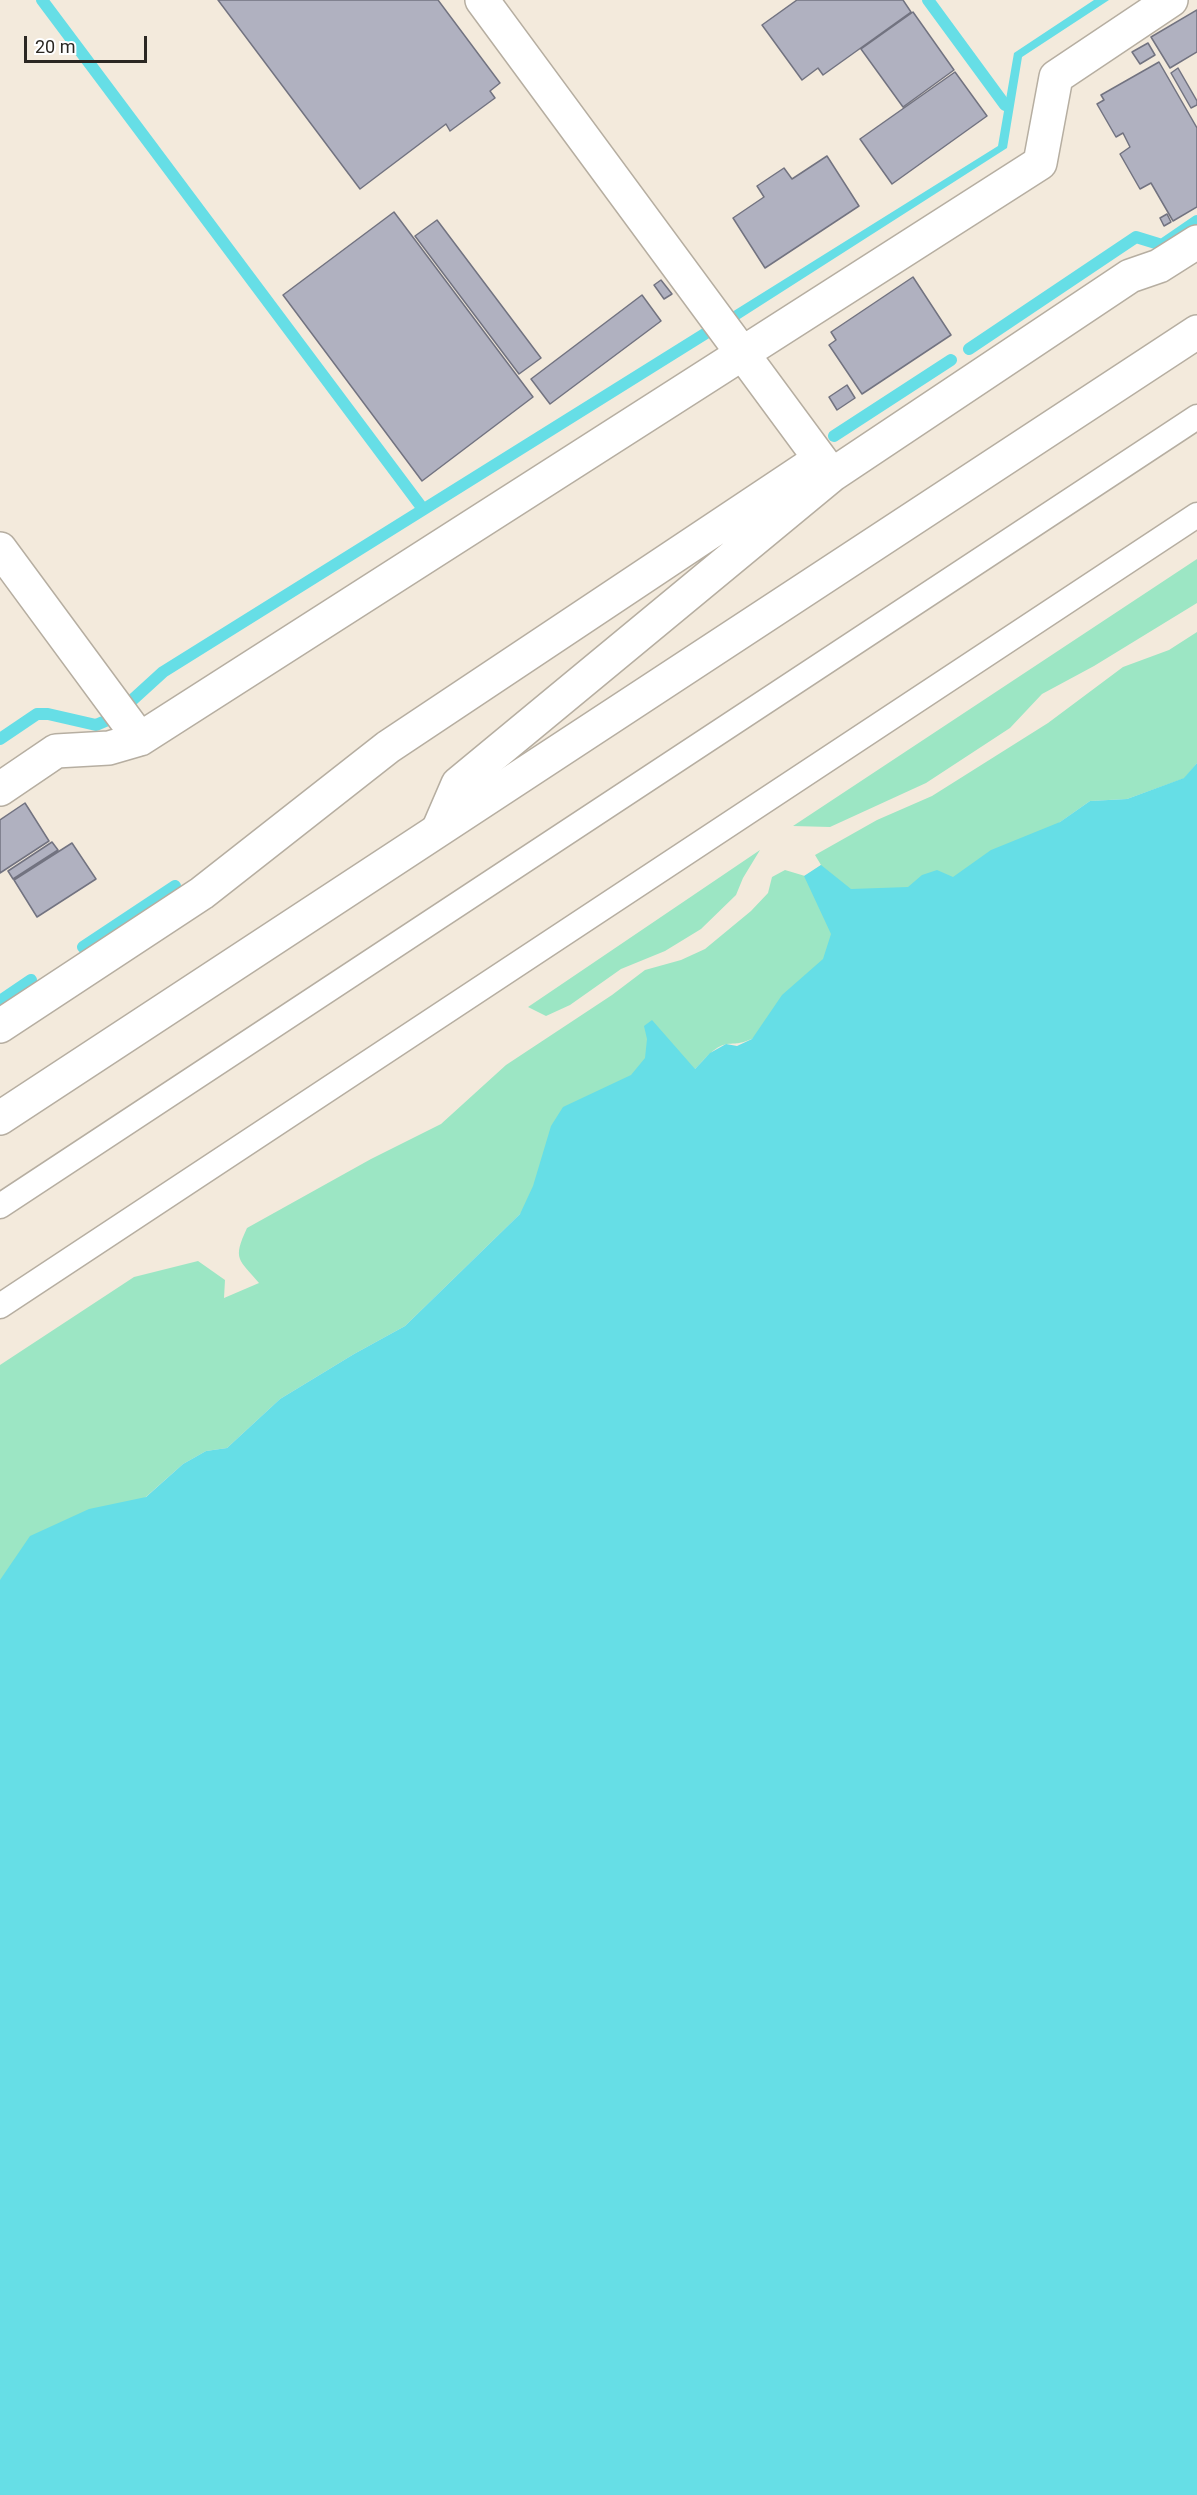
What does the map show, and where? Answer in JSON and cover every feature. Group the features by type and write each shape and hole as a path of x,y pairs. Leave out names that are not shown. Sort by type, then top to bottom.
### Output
{"street":[{"path":"482,0 826,467"},
{"path":"0,789 56,751 109,748 140,739 728,335 1040,163 1056,77 1171,0"},
{"path":"0,1026 202,893 388,747 1130,276 1160,266 1197,242"},
{"path":"0,1118 1197,332"},
{"path":"439,828 458,784 826,467"},
{"path":"0,549 140,739"}],"lane":[{"path":"0,1206 1197,417"},
{"path":"0,1306 1197,515"}],"green space":[{"path":"1197,559 1197,603 1094,666 1042,694 1010,728 926,783 830,827 793,826"},
{"path":"1197,632 1197,763 1185,778 1127,799 1090,801 752,1039 742,1043 722,1045 714,1050 695,1069 520,1214 405,1326 280,1399 227,1448 206,1451 183,1464 0,1626 0,1365 134,1277 198,1261 225,1280 224,1298 259,1283 240,1259 240,1247 247,1228 371,1159 441,1124 506,1065 612,995 645,970 681,960 705,949 751,911 768,893 772,877 785,870 805,876 821,865 815,855 877,820 932,796 1048,723 1123,667 1169,650"},
{"path":"760,850 743,878 736,895 701,929 665,951 621,969 570,1005 546,1016 528,1007"}],"water":[{"path":"1094,0 1109,0 1022,57 1007,148 738,320 732,312 998,146 1014,53"},
{"path":"1197,763 1197,2495 0,2495 0,1580 30,1536 89,1509 146,1497 183,1464 206,1451 227,1448 280,1399 405,1326 520,1214 533,1186 551,1126 563,1107 631,1075 645,1058 647,1039 644,1026 652,1020 695,1069 710,1053 726,1044 737,1046 752,1039 782,995 823,959 831,934 804,876 821,865 851,889 908,887 922,875 937,870 953,877 991,850 1060,822 1090,801 1127,799 1184,778"}],"building":[{"path":"218,0 438,0 500,83 490,91 495,98 450,131 446,124 360,189"},
{"path":"797,0 903,0 911,12 823,75 818,68 802,80 762,25"},
{"path":"1197,10 1197,52 1170,68 1151,37"},
{"path":"913,12 954,70 903,107 861,49"},
{"path":"1148,43 1155,55 1140,64 1132,52"},
{"path":"1159,62 1197,128 1197,207 1173,221 1151,183 1140,189 1120,154 1130,147 1123,133 1116,137 1097,104 1104,100 1101,95"},
{"path":"1178,68 1197,101 1197,105 1191,108 1171,73"},
{"path":"955,72 987,116 892,184 860,139"},
{"path":"827,156 859,206 765,268 733,218 764,197 757,186 784,168 792,179"},
{"path":"394,212 533,397 422,481 283,295"},
{"path":"1167,214 1171,222 1164,226 1160,218"},
{"path":"437,220 541,358 519,374 415,236"},
{"path":"913,277 951,335 862,394 829,345 836,340 831,332"},
{"path":"661,280 672,294 664,299 654,285"},
{"path":"642,295 661,321 550,404 531,379"},
{"path":"847,385 855,398 837,410 829,397"},
{"path":"25,803 49,841 0,873 0,820"},
{"path":"52,842 58,850 13,879 8,871"},
{"path":"72,843 96,879 37,917 14,880"}],"waterway":[{"path":"42,0 423,509"},
{"path":"928,0 1005,105"},
{"path":"969,349 1136,237 1162,245 1197,221"},
{"path":"129,703 163,672 719,325"},
{"path":"834,436 951,360"},
{"path":"0,739 37,714 48,714 96,725 110,719"},
{"path":"83,947 175,886"},
{"path":"0,1001 31,980"}]}
